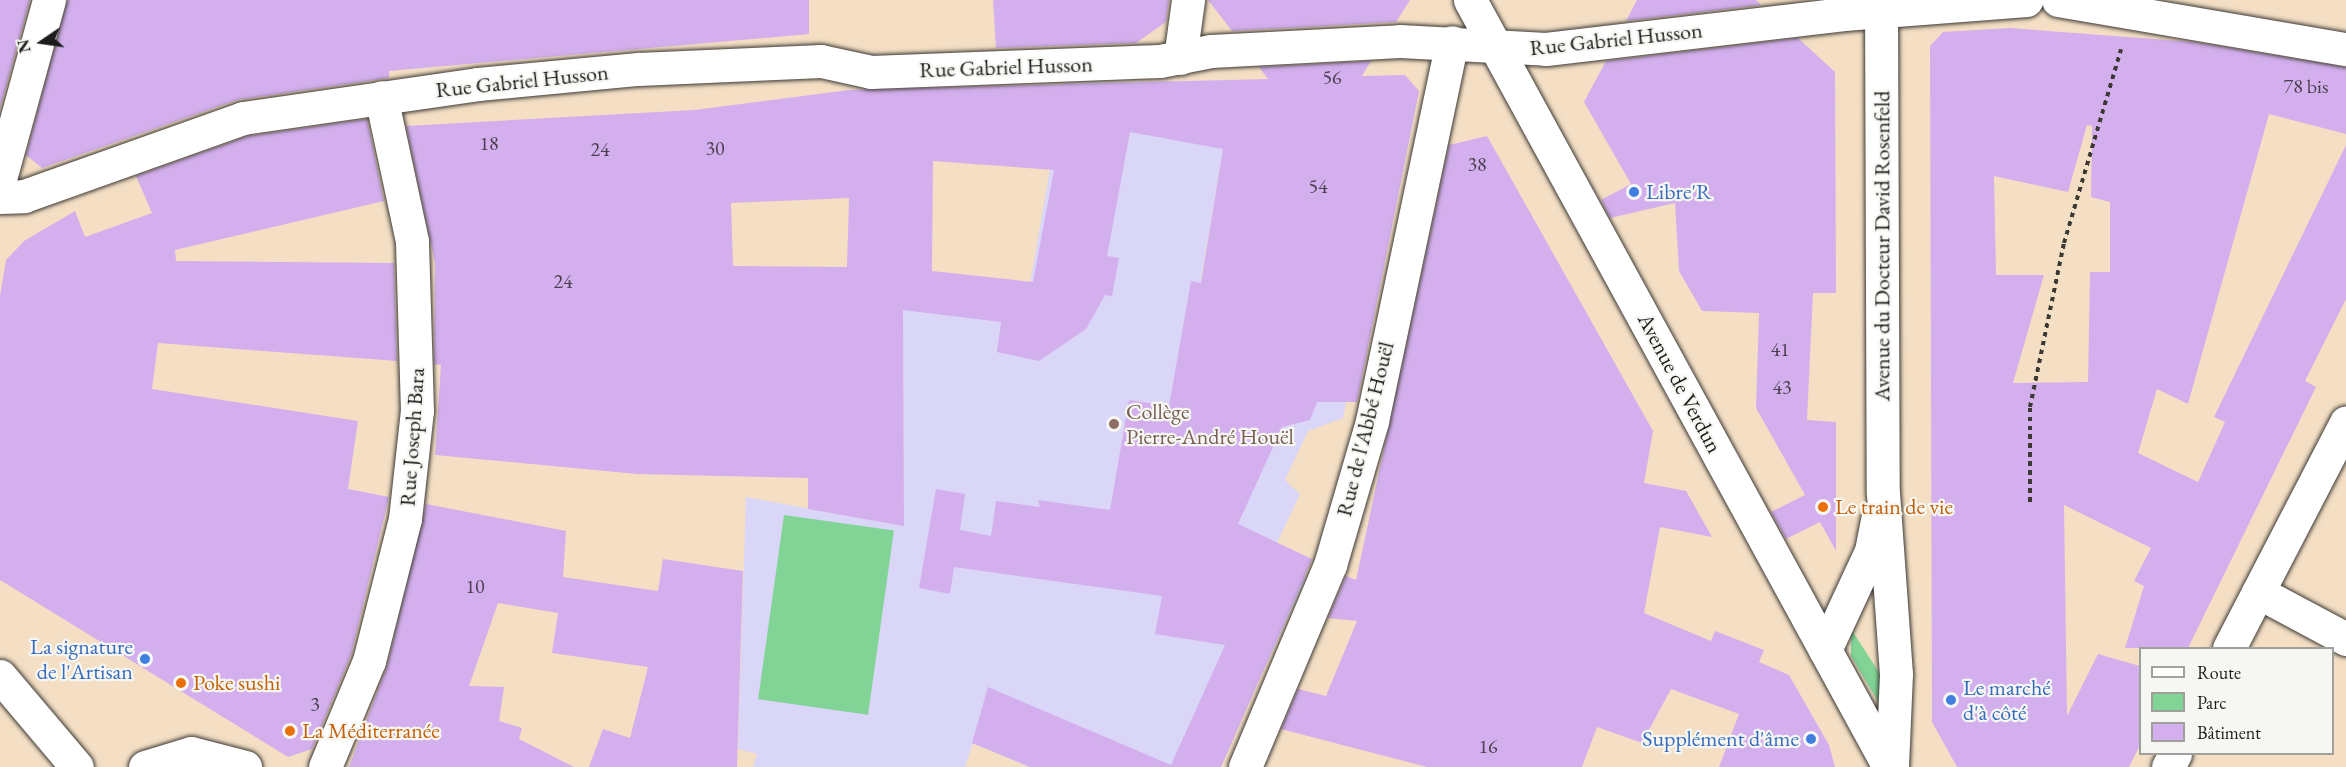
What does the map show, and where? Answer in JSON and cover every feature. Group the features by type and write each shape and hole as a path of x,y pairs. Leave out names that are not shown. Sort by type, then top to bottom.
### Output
{"street":[{"path":"0,179 49,0"},
{"path":"1180,58 1188,0"},
{"name":"Avenue de Verdun","path":"1470,0 1499,48 1825,650 1891,767"},
{"name":"Rue Gabriel Husson","path":"0,197 24,196 243,118 381,97 650,69 822,61 871,72 1180,58 1211,51 1452,42 1499,48 1546,49 1881,5 2026,0"},
{"path":"2058,0 2112,6 2346,49"},
{"name":"Avenue du Docteur David Rosenfeld","path":"1881,5 1883,492 1896,675 1891,767"},
{"name":"Rue de l'Abbé Houël","path":"1245,767 1320,592 1372,421 1452,42"},
{"name":"Rue Joseph Bara","path":"325,767 369,661 405,519 417,411 412,241 381,97"},
{"path":"2230,647 2346,422"},
{"name":"Avenue du Docteur David Rosenfeld","path":"1825,650 1872,550 1883,492"},
{"path":"2258,592 2346,639"},
{"path":"0,676 77,767"},
{"path":"145,767 191,753 245,767"}],"path":[{"path":"2030,502 2032,395 2112,6"}],"shaded area":[{"name":"Collège Pierre-André Houël","path":"1235,80 1201,279 1364,316 1343,418 1308,431 1285,480 1300,494 1277,543 1306,577 1220,767 1029,767 973,743 965,767 753,767 757,754 738,749 746,497 904,526 903,309 1023,324 1065,83"}],"green space":[{"path":"784,515 894,530 868,715 758,699"},
{"path":"1851,629 1882,677 1879,703 1851,656"}],"building":[{"path":"0,0 30,0 0,108"},
{"path":"67,0 809,0 809,34 389,71 389,78 237,100 42,168 26,155"},
{"path":"993,0 1169,0 1166,22 1136,43 996,48"},
{"path":"1208,0 1410,0 1396,22 1232,31"},
{"path":"1637,0 1756,0 1761,5 1626,21"},
{"path":"2010,28 2194,42 2346,67 2346,134 2269,114 2188,404 2157,389 2138,453 2198,482 2225,422 2214,417 2346,145 2346,299 2305,381 2316,387 2188,647 2125,648 2144,586 2134,581 2151,548 2064,505 2067,716 2098,654 2139,666 2139,747 2129,767 1957,767 1932,722 1930,46 1943,32","holes":["2087,125 2092,126 2091,197 2110,202 2110,272 2090,272 2088,382 2013,383 2044,275 1996,275 1994,176 2068,192"]},
{"path":"1798,38 1835,72 1836,293 1813,293 1807,420 1836,422 1836,551 1820,522 1786,539 1771,512 1805,495 1756,408 1759,313 1702,311 1679,271 1675,203 1610,218 1601,200 1631,184 1584,102 1606,61"},
{"path":"1371,61 1362,76 1405,75 1419,91 1357,402 1317,402 1310,420 1282,427 1238,524 1312,559 1221,767 1030,767 972,743 988,687 1171,765 1225,645 1155,634 1162,596 954,567 950,594 919,588 936,489 965,494 960,530 991,536 996,501 1040,507 1038,500 1110,510 1129,400 1169,406 1191,281 1201,283 1223,149 1130,132 1107,256 1119,258 1112,296 1105,295 1086,329 1039,361 997,352 1001,322 903,310 904,526 808,509 808,478 637,474 435,455 441,365 434,364 435,263 406,126 694,110 849,90 1268,79 1259,67","holes":["933,161 1054,170 1033,282 932,271","849,198 847,267 733,266 731,203"]},
{"path":"367,119 384,201 175,250 176,261 394,263 397,361 158,343 152,389 358,421 348,489 389,497 351,655 312,749 288,757 0,580 0,296 6,260 24,241 75,211 85,237 152,213 136,176 248,136"},
{"path":"1487,136 1653,431 1644,483 1686,491 1712,537 1660,527 1644,613 1711,641 1715,631 1764,650 1759,662 1789,675 1829,745 1835,767 1719,767 1739,714 1671,689 1642,743 1597,727 1582,767 1427,767 1281,729 1298,689 1326,696 1357,621 1328,618 1346,576 1356,580 1449,145"},
{"path":"426,504 566,531 563,577 658,591 663,559 743,571 737,767 589,767 603,729 630,738 648,667 552,653 558,613 498,603 469,686 504,687 499,721 522,728 519,739 574,767 349,767 387,666"}],"place":[{"name":"Libre'R","path":"1634,192"},
{"name":"Collège Pierre-André Houël","path":"1114,424"},
{"name":"Le train de vie","path":"1823,507"},
{"name":"La signature de l'Artisan","path":"145,659"},
{"name":"Poke sushi","path":"181,683"},
{"name":"Le marché d'à côté","path":"1951,700"},
{"name":"La Méditerranée","path":"290,731"},
{"name":"Supplément d'âme","path":"1811,739"}]}
